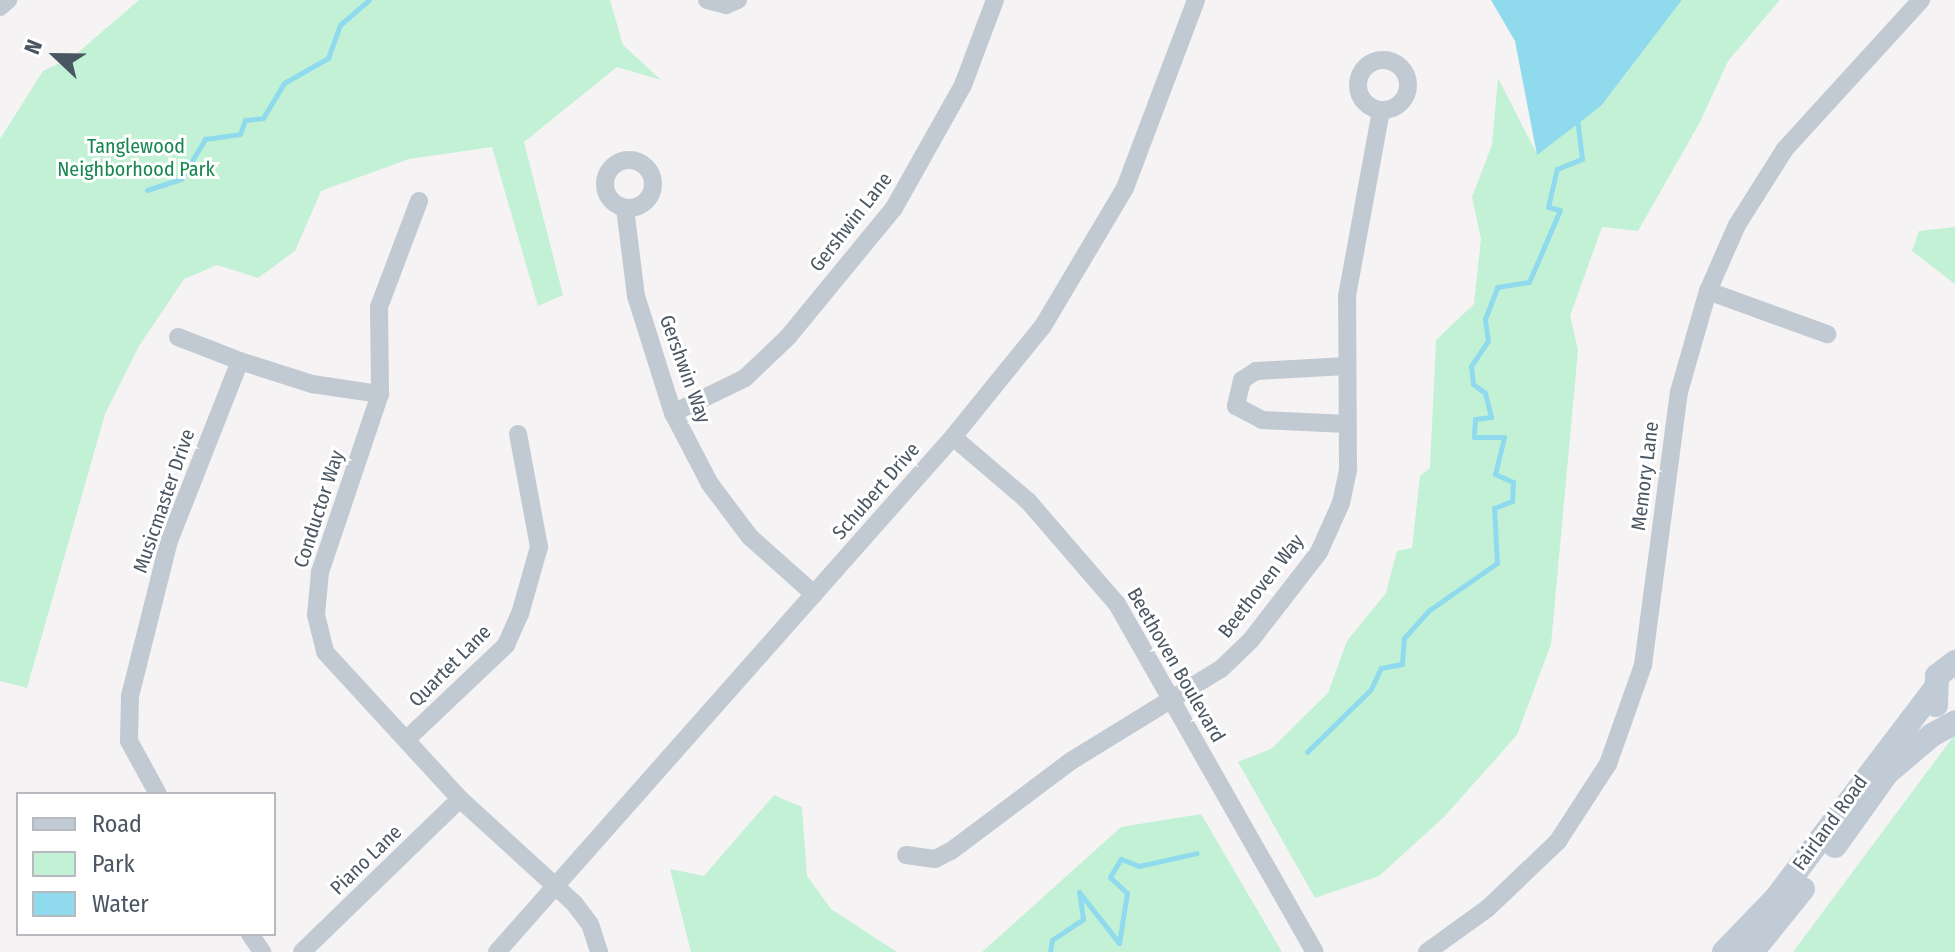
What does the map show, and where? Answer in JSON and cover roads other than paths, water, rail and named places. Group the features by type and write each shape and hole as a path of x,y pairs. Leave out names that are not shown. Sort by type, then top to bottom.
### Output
{"main road":[{"name":"Fairland Road","path":"1724,952 1776,898 1933,691 1941,670 1955,662"},
{"path":"1933,691 1940,711 1955,721"},
{"name":"Fairland Road","path":"1752,952 1887,773 1932,735 1955,721"}],"street":[{"path":"0,7 8,0"},
{"path":"707,0 726,5 738,0"},
{"name":"Gershwin Lane","path":"673,413 745,378 788,337 894,208 963,85 995,0"},
{"name":"Schubert Drive","path":"497,952 953,437 1043,326 1092,250 1153,120 1196,0"},
{"name":"Memory Lane","path":"1427,952 1488,908 1558,841 1608,764 1643,665 1679,392 1708,291 1737,225 1785,149 1921,0"},
{"name":"Beethoven Way","path":"906,855 935,859 951,851 1071,761 1222,668 1251,640 1319,552 1341,503 1348,469 1347,296 1381,111"},
{"name":"Conductor Way","path":"419,201 379,307 380,394 320,572 316,615 325,652 460,799 590,924 599,952"},
{"name":"Gershwin Way","path":"625,208 636,296 673,413 710,484 750,537 814,594"},
{"path":"1708,291 1827,334"},
{"path":"178,337 312,384 380,394"},
{"name":"Musicmaster Drive","path":"157,792 129,741 130,696 169,541 240,361"},
{"path":"1346,366 1256,371 1242,380 1236,406 1262,420 1347,424"},
{"name":"Quartet Lane","path":"407,739 506,645 520,614 539,547 518,434"},
{"name":"Beethoven Boulevard","path":"953,437 1028,501 1082,557 1117,604 1315,952"},
{"name":"Piano Lane","path":"302,952 460,799"}],"water":[{"path":"1491,0 1682,0 1601,106 1537,155 1515,41"}],"waterway":[{"path":"147,190 181,179 205,139 240,134 245,120 263,118 284,83 328,58 340,25 369,0"},
{"path":"1307,752 1371,689 1381,668 1402,664 1404,638 1428,611 1497,563 1494,508 1512,501 1513,482 1495,474 1504,437 1474,437 1475,419 1491,417 1485,393 1473,384 1471,366 1488,341 1485,319 1497,287 1529,282 1560,210 1548,207 1557,169 1582,159 1577,120"},
{"path":"1050,952 1052,940 1083,919 1079,892 1119,943 1127,893 1110,877 1121,859 1139,866 1197,853"}],"park label":[{"name":"Tanglewood Neighborhood Park","path":"136,158"}]}
